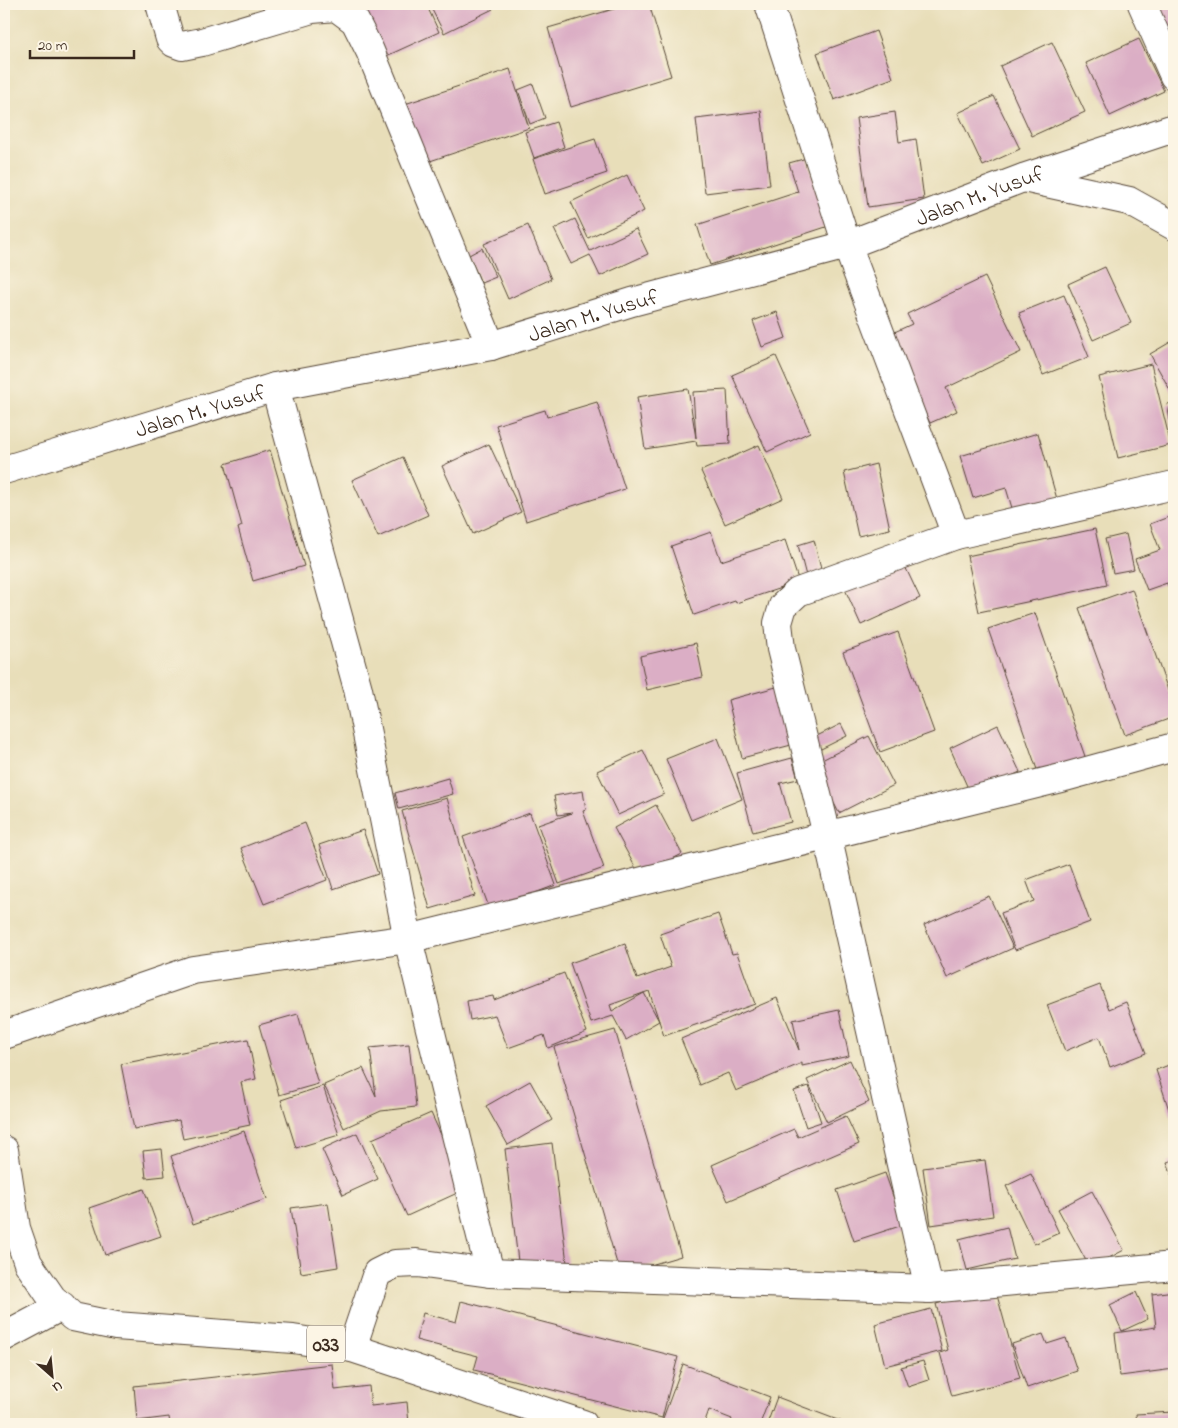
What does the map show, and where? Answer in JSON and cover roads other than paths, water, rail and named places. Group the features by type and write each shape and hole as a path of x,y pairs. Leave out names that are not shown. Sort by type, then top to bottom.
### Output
{"street":[{"path":"160,4 170,39 182,46 202,42 312,9 336,7 355,21 370,51 491,346"},
{"path":"770,4 847,245 956,535"},
{"path":"1142,4 1174,76"},
{"name":"Jalan M. Yusuf","path":"4,470 275,387 491,346 632,302 847,245 1022,178 1174,128"},
{"path":"1022,178 1128,201 1174,226"},
{"path":"275,387 358,688 408,938 490,1273"},
{"path":"929,1289 827,835 780,649 778,623 782,606 798,592 956,535 1174,485"},
{"path":"4,1035 194,970 408,938 1065,777 1174,747"},
{"name":"033","path":"4,1150 16,1228 28,1263 52,1298 74,1317 116,1326 293,1338 352,1348 583,1424"},
{"path":"352,1348 377,1273 394,1264 417,1263 490,1273 929,1289 1174,1266"},
{"path":"4,1337 62,1306"}]}
